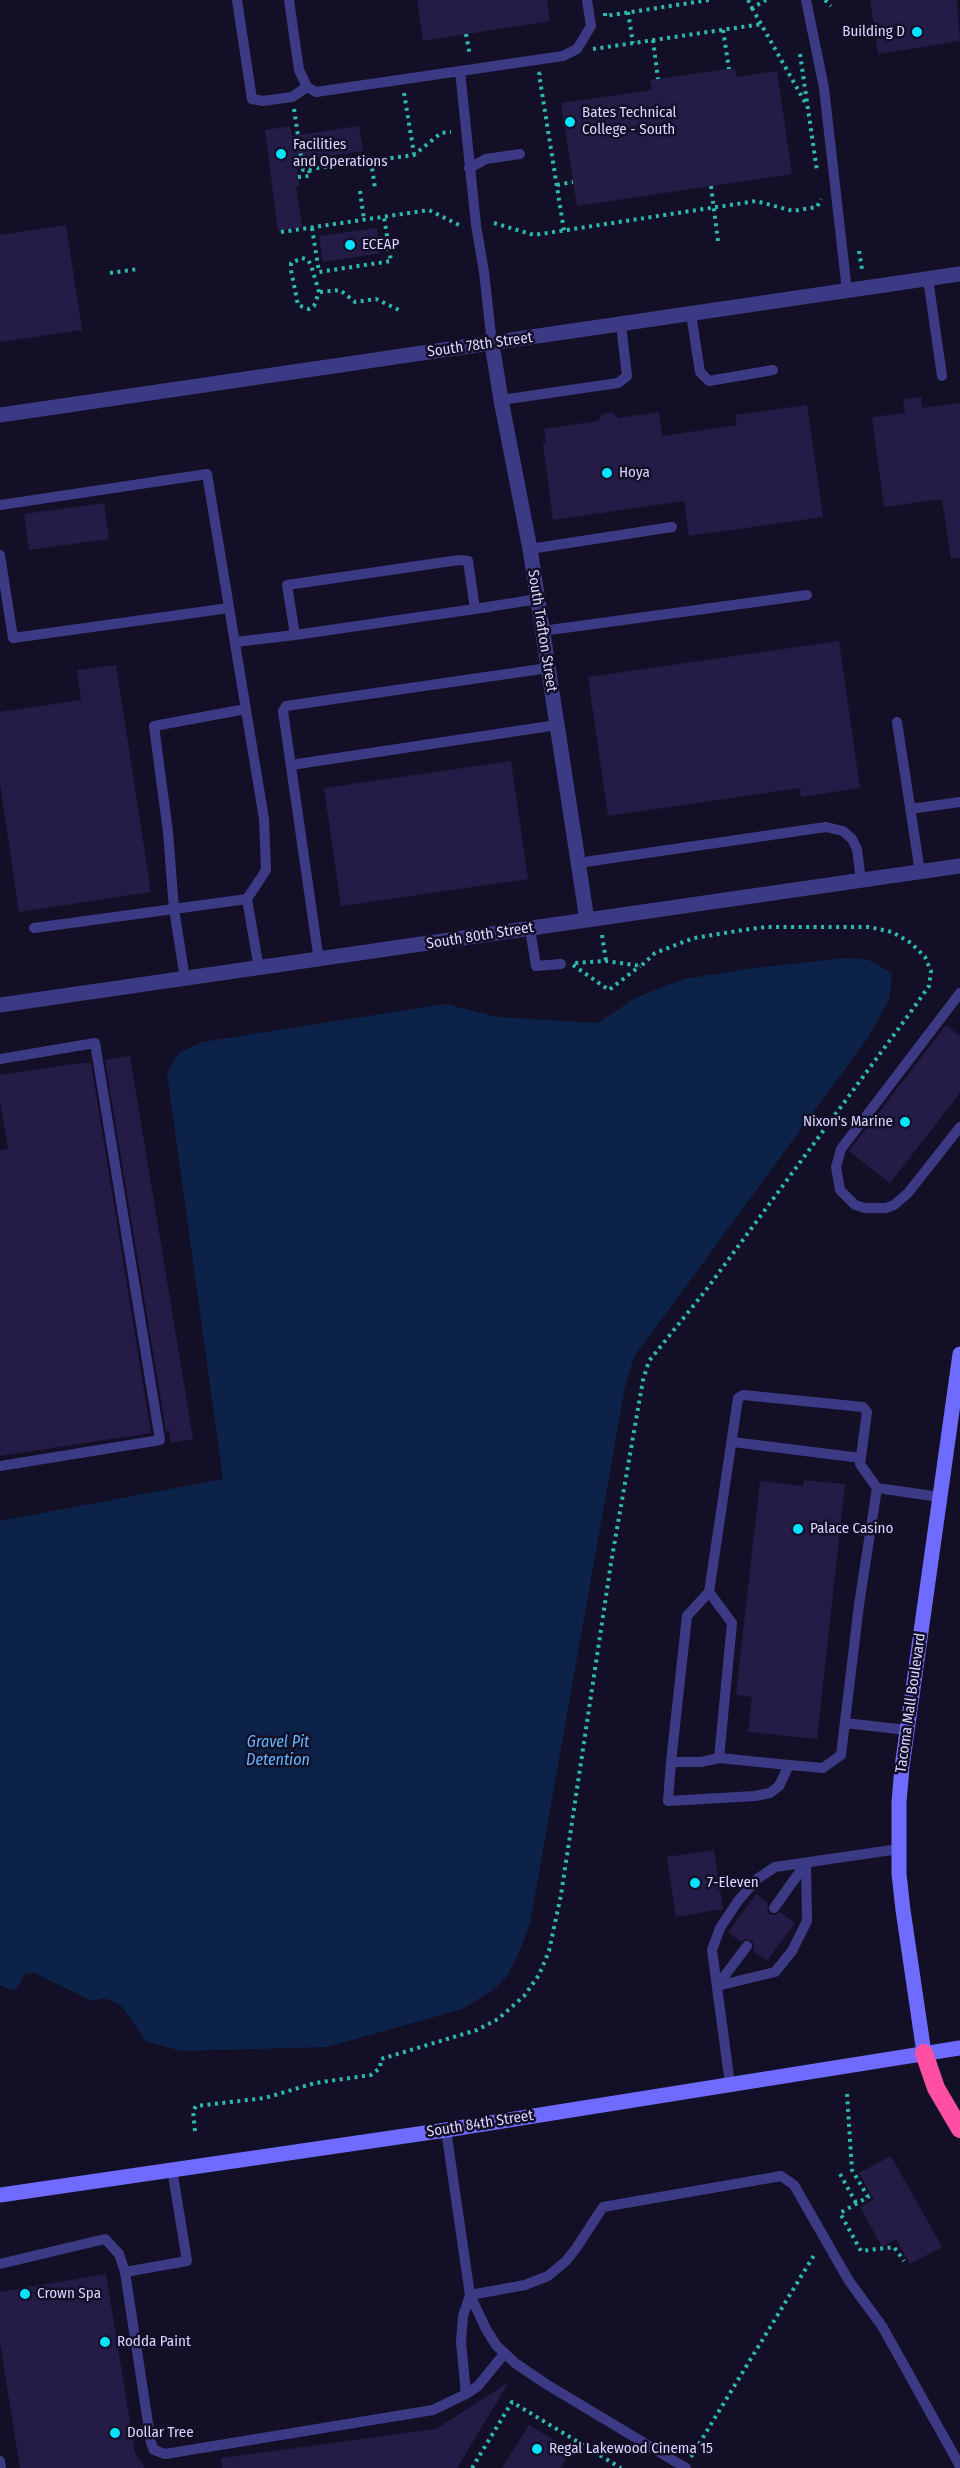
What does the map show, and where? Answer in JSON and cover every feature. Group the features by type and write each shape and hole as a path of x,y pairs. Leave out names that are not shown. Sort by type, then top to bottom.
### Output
{"highway":[{"path":"924,2053 936,2088 960,2129"}],"main road":[{"name":"Tacoma Mall Boulevard","path":"924,2053 903,1910 899,1802 960,1354"},
{"name":"South 84th Street","path":"0,2195 446,2130 960,2048"}],"street":[{"name":"South 78th Street","path":"0,415 960,274"},
{"name":"South Trafton Street","path":"492,344 530,549 586,920"},
{"name":"South 80th Street","path":"0,1005 319,961 960,866"}],"lane":[{"path":"237,0 252,99 263,101 292,97 307,87"},
{"path":"289,0 299,70 307,87 316,92 563,56 577,49 591,26 588,0"},
{"path":"806,0 824,88 848,291"},
{"path":"460,71 469,168 492,344"},
{"path":"469,168 486,159 520,154"},
{"path":"928,279 942,376"},
{"path":"691,314 700,372 709,381 773,370"},
{"path":"501,400 618,383 627,376 621,324"},
{"path":"0,505 207,474 264,819 266,870 247,899 259,969"},
{"path":"530,549 672,527"},
{"path":"0,555 13,638 229,608"},
{"path":"295,635 287,585 468,561 475,609"},
{"path":"543,631 807,595"},
{"path":"235,642 538,599"},
{"path":"319,961 283,711 286,706 548,668"},
{"path":"185,980 174,909 168,832 154,726 246,709"},
{"path":"897,722 920,872"},
{"path":"291,765 557,725"},
{"path":"910,809 960,802"},
{"path":"578,863 826,826 843,831 852,839 857,849 861,880"},
{"path":"34,928 247,899"},
{"path":"530,929 536,966 561,964"},
{"path":"960,993 841,1149 836,1167 840,1190 855,1205 865,1208 886,1208 894,1205 908,1193 960,1126"},
{"path":"0,1059 95,1043 160,1440 0,1466"},
{"path":"671,1762 701,1762 719,1758 823,1768 841,1755 877,1488 860,1464 867,1412 863,1407 743,1395 738,1398 709,1592 687,1616 671,1762 668,1801 755,1796 770,1792 779,1786 789,1765"},
{"path":"733,1442 861,1458"},
{"path":"877,1488 940,1497"},
{"path":"709,1592 732,1623 719,1758"},
{"path":"845,1724 907,1730"},
{"path":"730,2084 712,1950 720,1928 738,1901 757,1879 775,1868 899,1849"},
{"path":"774,1908 806,1863"},
{"path":"717,1986 775,1972 792,1951 807,1921 806,1863"},
{"path":"717,1986 747,1946"},
{"path":"446,2130 470,2295 486,2329 504,2354 560,2393 686,2468"},
{"path":"125,2272 187,2261 172,2169"},
{"path":"470,2295 525,2285 548,2276 566,2261 603,2206 781,2176 794,2185 849,2281 882,2326 960,2466"},
{"path":"0,2264 105,2240 118,2254 125,2272 149,2431 154,2450 165,2454 433,2410 478,2386 504,2354"},
{"path":"466,2394 460,2342 463,2316 470,2295"},
{"path":"0,2461 1,2468"}],"path":[{"path":"604,8 605,16 709,0"},
{"path":"748,0 808,106"},
{"path":"752,8 766,0"},
{"path":"825,0 831,6"},
{"path":"628,12 633,43"},
{"path":"587,56 593,49 762,24"},
{"path":"723,30 729,69"},
{"path":"466,34 470,57"},
{"path":"652,40 658,79"},
{"path":"799,47 818,179"},
{"path":"459,58 482,55"},
{"path":"548,72 539,74 564,231"},
{"path":"404,92 414,155"},
{"path":"294,109 303,170 414,155 441,133 451,132"},
{"path":"371,161 375,188"},
{"path":"298,177 310,176 309,170"},
{"path":"557,185 573,182"},
{"path":"711,186 718,241"},
{"path":"360,191 364,220"},
{"path":"494,223 534,235 756,201 793,211 817,207 821,202 820,196"},
{"path":"281,232 429,210 464,227"},
{"path":"312,228 319,272 391,261 384,217"},
{"path":"296,259 308,260 319,292 314,306 309,309 298,305 291,263 296,259"},
{"path":"110,273 138,269"},
{"path":"319,292 340,290 355,302 376,299 399,310"},
{"path":"195,2132 193,2111 196,2106 264,2098 315,2083 371,2074 380,2068 381,2059 477,2030 498,2019 524,1996 539,1975 549,1951 561,1895 611,1563 643,1380 650,1361 706,1290 910,1013 929,986 931,971 925,957 911,943 891,932 869,927 766,927 694,938 655,953 641,966 609,990 572,963 606,961 641,966"},
{"path":"602,934 606,961"},
{"path":"847,2094 849,2170 868,2197 840,2213 861,2252 894,2247 904,2261"},
{"path":"840,2174 856,2203"},
{"path":"841,2228 847,2225"},
{"path":"691,2457 816,2252"},
{"path":"472,2468 512,2402 621,2468"}],"water":[{"name":"Gravel Pit Detention","path":"846,958 869,960 892,973 889,1000 867,1039 634,1357 625,1387 530,1923 507,1976 492,1991 462,2009 327,2047 182,2051 147,2042 122,2007 115,2002 102,1998 92,2001 35,1973 25,1974 18,1987 10,1990 0,1985 0,1521 223,1479 167,1073 179,1053 202,1042 445,1004 497,1017 598,1023 637,997 684,979 754,968"}],"building":[{"path":"417,0 547,0 550,21 423,41"},
{"name":"Building D","path":"870,0 957,0 960,41 878,54"},
{"path":"735,68 736,77 777,71 792,174 577,206 561,103 652,90 650,80"},
{"path":"290,126 292,136 359,126 363,151 296,161 299,186 296,186 302,227 278,231 265,130"},
{"path":"66,225 82,330 0,342 0,235"},
{"name":"ECEAP","path":"377,228 380,253 323,262 319,236"},
{"path":"921,397 922,408 960,403 960,558 951,559 942,499 884,507 872,417 905,413 903,399"},
{"path":"807,405 823,517 689,536 684,501 553,520 543,444 546,443 544,429 598,421 603,414 607,413 612,413 619,418 659,412 662,436 737,425 735,415"},
{"path":"104,503 109,539 29,550 24,514"},
{"path":"839,641 860,788 801,797 800,788 608,816 588,677"},
{"path":"116,665 151,892 19,912 0,784 0,712 81,700 77,670"},
{"path":"511,761 528,879 341,906 324,788"},
{"name":"Nixon's Marine","path":"946,1025 960,1036 960,1093 890,1183 849,1151"},
{"path":"130,1056 193,1439 171,1443 169,1431 166,1431 105,1060"},
{"path":"91,1063 151,1433 0,1456 0,1150 8,1149 0,1100 0,1075"},
{"path":"804,1480 845,1484 817,1739 748,1732 752,1697 736,1695 760,1481 803,1486"},
{"name":"7-Eleven","path":"714,1850 723,1909 676,1917 667,1857"},
{"name":"7-Eleven","path":"756,1894 768,1903 769,1914 774,1915 780,1912 795,1923 767,1961 753,1951 754,1944 751,1940 745,1939 741,1942 728,1932"},
{"path":"891,2156 942,2247 910,2264 896,2239 882,2247 860,2207 874,2200 859,2173"},
{"path":"106,2274 135,2453 145,2468 20,2468 0,2343 0,2292"},
{"path":"509,2382 457,2468 222,2468 221,2458 436,2429"},
{"name":"Regal Lakewood Cinema 15","path":"529,2425 562,2445 558,2453 567,2458 560,2468 502,2468"}],"place":[{"name":"Building D","path":"917,32"},
{"name":"Bates Technical College - South","path":"570,122"},
{"name":"Facilities and Operations","path":"281,154"},
{"name":"ECEAP","path":"350,245"},
{"name":"Hoya","path":"607,473"},
{"name":"Nixon's Marine","path":"905,1122"},
{"name":"Palace Casino","path":"798,1529"},
{"name":"7-Eleven","path":"695,1883"},
{"name":"Crown Spa","path":"25,2294"},
{"name":"Rodda Paint","path":"105,2342"},
{"name":"Dollar Tree","path":"115,2433"},
{"name":"Regal Lakewood Cinema 15","path":"537,2449"}]}
